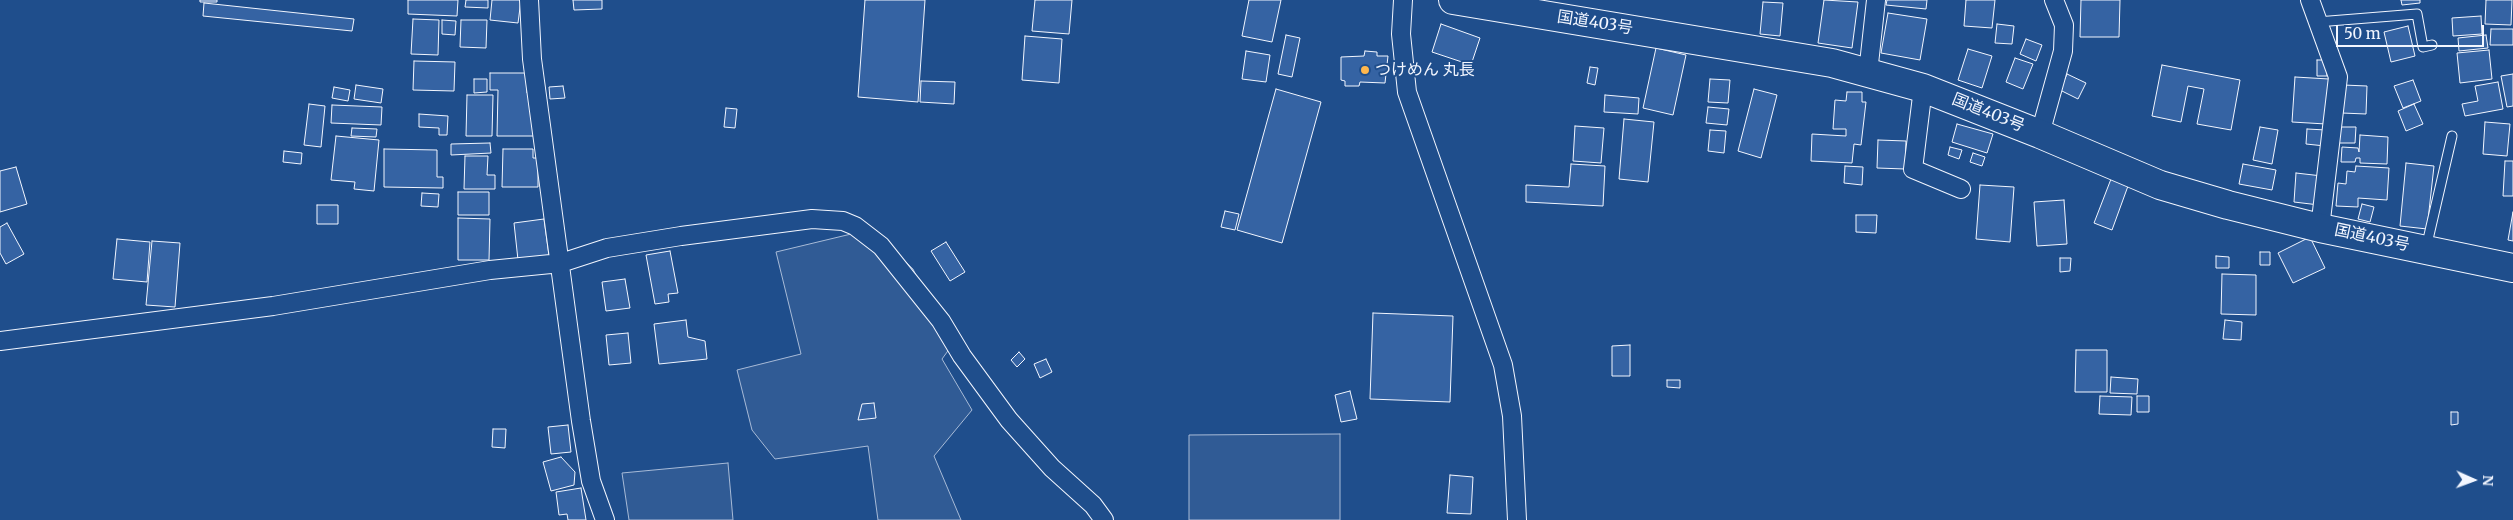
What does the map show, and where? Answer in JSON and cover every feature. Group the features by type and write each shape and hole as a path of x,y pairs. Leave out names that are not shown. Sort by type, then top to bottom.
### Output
{"highway":[{"name":"国道403号","path":"1453,0 1832,63 1923,88 2040,134 2160,186 2320,228 2513,268"}],"street":[{"path":"529,0 532,59 590,472 605,520"},
{"path":"1403,0 1401,34 1407,92 1504,365 1512,416 1517,520"},
{"path":"1868,73 1876,0"},
{"path":"2040,134 2063,51 2064,25 2054,0"},
{"path":"2310,0 2338,77 2320,228"},
{"path":"1923,88 1912,169 1961,189"},
{"path":"0,341 273,306 490,270 560,263 607,248 681,236 812,219 843,221 856,226 881,246 941,321 962,356 1009,420 1052,468 1093,505 1104,520"}],"lane":[{"path":"2317,22 2417,14 2423,47 2432,45"},
{"path":"2426,250 2452,136"}],"shaded area":[{"path":"872,229 913,269 950,348 942,359 972,410 934,456 961,520 878,520 868,446 775,459 752,430 737,370 801,354 776,252"},
{"path":"1340,434 1340,520 1189,520 1189,435"},
{"path":"728,463 733,520 629,520 622,473"}],"building":[{"path":"200,0 217,0 217,2 200,2"},
{"path":"408,0 458,0 457,16 408,14"},
{"path":"466,0 488,0 488,8 465,7"},
{"path":"492,0 521,0 518,23 490,20"},
{"path":"573,0 602,0 602,9 574,10"},
{"path":"865,0 925,0 918,102 858,97"},
{"path":"1035,0 1072,0 1069,34 1032,31"},
{"path":"1249,0 1281,0 1272,42 1242,36"},
{"path":"1824,0 1858,2 1852,48 1818,43"},
{"path":"1887,0 1927,0 1926,9 1886,5"},
{"path":"1966,0 1995,0 1992,28 1964,26"},
{"path":"2081,0 2120,0 2119,37 2080,37"},
{"path":"2401,0 2420,0 2420,3 2402,5"},
{"path":"2486,0 2512,0 2511,25 2485,24"},
{"path":"1763,2 1783,3 1780,36 1760,34"},
{"path":"204,3 354,19 352,31 203,16"},
{"path":"1888,13 1927,19 1920,60 1881,53"},
{"path":"2481,16 2482,34 2453,36 2452,18"},
{"path":"413,19 439,20 438,55 411,54"},
{"path":"442,20 456,21 455,35 442,34"},
{"path":"461,20 487,20 486,48 460,47"},
{"path":"1441,24 1480,38 1471,65 1432,52"},
{"path":"1997,24 2014,26 2012,44 1995,43"},
{"path":"2408,26 2415,56 2391,62 2384,32"},
{"path":"2491,29 2513,29 2513,45 2490,45"},
{"path":"1286,35 1300,38 1292,77 1278,74"},
{"path":"2486,35 2488,48 2459,51 2458,38"},
{"path":"1025,36 1062,39 1059,83 1022,80"},
{"path":"2026,39 2042,45 2036,61 2020,54"},
{"path":"1656,48 1686,55 1673,115 1643,108"},
{"path":"1968,49 1992,56 1982,88 1958,80"},
{"path":"2489,50 2492,79 2460,83 2457,53"},
{"path":"1246,51 1270,55 1266,82 1242,79"},
{"path":"1365,51 1377,52 1377,56 1388,56 1385,83 1360,82 1359,86 1345,86 1345,81 1341,80 1341,57 1364,56"},
{"path":"2015,58 2033,64 2023,89 2006,82"},
{"path":"2317,60 2327,60 2327,76 2317,76"},
{"path":"414,61 455,62 454,91 413,90"},
{"path":"2162,65 2240,80 2231,130 2197,124 2204,89 2188,86 2181,122 2152,116"},
{"path":"1590,67 1598,68 1595,85 1587,83"},
{"path":"490,73 527,73 527,93 535,93 534,136 497,136 498,90 490,90"},
{"path":"2067,74 2086,83 2078,99 2060,90"},
{"path":"2513,74 2513,106 2507,107 2501,76"},
{"path":"2295,77 2329,79 2326,124 2292,122"},
{"path":"474,79 487,79 487,92 474,93"},
{"path":"1710,79 1730,80 1728,103 1708,102"},
{"path":"2413,80 2421,101 2403,108 2394,86"},
{"path":"921,81 955,82 954,104 920,102"},
{"path":"2498,82 2503,109 2465,116 2462,104 2478,101 2475,86"},
{"path":"356,85 383,89 381,103 354,99"},
{"path":"2343,85 2367,86 2366,114 2342,113"},
{"path":"563,86 565,98 550,99 549,87"},
{"path":"334,87 350,90 348,101 332,98"},
{"path":"1276,89 1321,102 1282,243 1237,230"},
{"path":"1754,89 1777,95 1761,158 1738,151"},
{"path":"1847,92 1862,92 1862,102 1866,102 1861,145 1854,144 1852,163 1811,161 1812,134 1846,136 1846,129 1833,129 1835,100 1846,101"},
{"path":"467,95 493,95 492,136 466,136"},
{"path":"1605,95 1639,98 1638,114 1604,112"},
{"path":"309,104 325,106 321,147 304,145"},
{"path":"2414,104 2423,124 2406,131 2398,111"},
{"path":"332,105 382,107 381,125 331,123"},
{"path":"1708,107 1729,109 1727,125 1706,123"},
{"path":"726,108 737,109 735,128 724,127"},
{"path":"419,114 448,116 447,135 439,135 439,128 419,127"},
{"path":"1624,119 1654,122 1648,182 1619,179"},
{"path":"2485,122 2510,124 2507,156 2483,154"},
{"path":"1957,124 1993,134 1987,153 1952,142"},
{"path":"1575,126 1604,128 1601,163 1573,161"},
{"path":"2260,127 2278,130 2272,164 2253,160"},
{"path":"2338,127 2356,127 2355,143 2338,143"},
{"path":"352,128 377,129 376,137 351,136"},
{"path":"2307,129 2326,130 2325,146 2306,144"},
{"path":"1710,130 1726,131 1724,153 1708,151"},
{"path":"2360,135 2388,137 2387,164 2360,163 2360,158 2356,158 2355,162 2341,162 2342,147 2358,148 2359,152"},
{"path":"336,136 379,140 374,191 354,189 355,182 331,180"},
{"path":"1878,140 1906,141 1905,169 1877,168"},
{"path":"490,143 491,153 451,155 451,144"},
{"path":"1950,147 1962,150 1959,159 1948,155"},
{"path":"384,149 437,150 437,177 443,177 443,188 384,187"},
{"path":"503,149 533,149 533,158 538,158 538,187 502,187"},
{"path":"284,151 302,153 301,164 283,162"},
{"path":"1973,153 1985,157 1982,166 1970,162"},
{"path":"465,156 488,156 487,175 495,175 495,189 464,189"},
{"path":"2505,161 2513,161 2513,196 2503,196"},
{"path":"2406,163 2434,166 2427,229 2400,226"},
{"path":"1571,164 1605,166 1603,206 1526,202 1526,185 1569,187"},
{"path":"2243,164 2276,170 2272,190 2239,184"},
{"path":"1845,166 1863,167 1862,185 1844,183"},
{"path":"2356,166 2389,168 2387,200 2358,198 2358,207 2336,206 2338,183 2346,184 2347,171 2355,172"},
{"path":"16,167 27,204 0,212 0,171"},
{"path":"2296,173 2322,176 2319,205 2294,202"},
{"path":"2111,179 2128,186 2112,230 2094,223"},
{"path":"1980,185 2014,187 2010,242 1976,239"},
{"path":"458,192 489,192 489,215 458,215"},
{"path":"422,193 439,194 438,207 421,206"},
{"path":"2064,200 2067,244 2037,246 2034,202"},
{"path":"2362,204 2374,207 2370,222 2358,219"},
{"path":"317,205 338,205 338,224 317,224"},
{"path":"1225,211 1239,214 1235,230 1221,227"},
{"path":"2513,212 2513,241 2508,240"},
{"path":"1856,215 1877,215 1876,233 1856,232"},
{"path":"458,218 490,219 489,260 458,260"},
{"path":"544,219 549,256 518,260 514,223"},
{"path":"7,223 24,254 6,264 0,253 0,227"},
{"path":"2310,237 2325,268 2293,283 2278,253"},
{"path":"117,239 150,242 147,282 113,279"},
{"path":"152,241 180,243 175,307 146,305"},
{"path":"946,242 965,272 950,281 931,251"},
{"path":"670,251 678,293 668,294 669,302 655,304 646,255"},
{"path":"2260,252 2270,252 2270,265 2260,265"},
{"path":"2216,256 2229,257 2229,268 2216,268"},
{"path":"2060,258 2071,258 2070,271 2060,272"},
{"path":"2222,274 2256,275 2256,315 2221,314"},
{"path":"625,279 630,308 606,311 602,282"},
{"path":"1373,313 1453,316 1450,402 1370,399"},
{"path":"686,320 688,337 705,341 707,359 659,364 654,324"},
{"path":"2225,320 2242,322 2241,340 2223,339"},
{"path":"628,333 631,363 609,365 606,335"},
{"path":"1630,345 1630,376 1612,376 1612,346"},
{"path":"2076,350 2107,350 2107,392 2075,392"},
{"path":"1019,352 1025,359 1017,367 1011,360"},
{"path":"1046,359 1052,372 1040,378 1034,364"},
{"path":"2111,377 2138,379 2137,394 2110,393"},
{"path":"1667,380 1680,380 1680,388 1667,387"},
{"path":"1350,391 1357,419 1341,422 1335,395"},
{"path":"2100,396 2132,397 2131,415 2099,414"},
{"path":"2137,396 2149,396 2149,412 2137,412"},
{"path":"874,403 876,418 858,420 862,404"},
{"path":"2451,412 2458,412 2458,424 2451,425"},
{"path":"568,425 571,452 551,454 548,427"},
{"path":"493,429 506,429 505,448 492,447"},
{"path":"561,457 575,472 574,485 551,491 543,462"},
{"path":"1450,475 1473,477 1471,514 1447,513"},
{"path":"581,488 586,520 568,520 567,514 559,515 556,492"}],"place":[{"name":"つけめん 丸長","path":"1365,70"}]}
